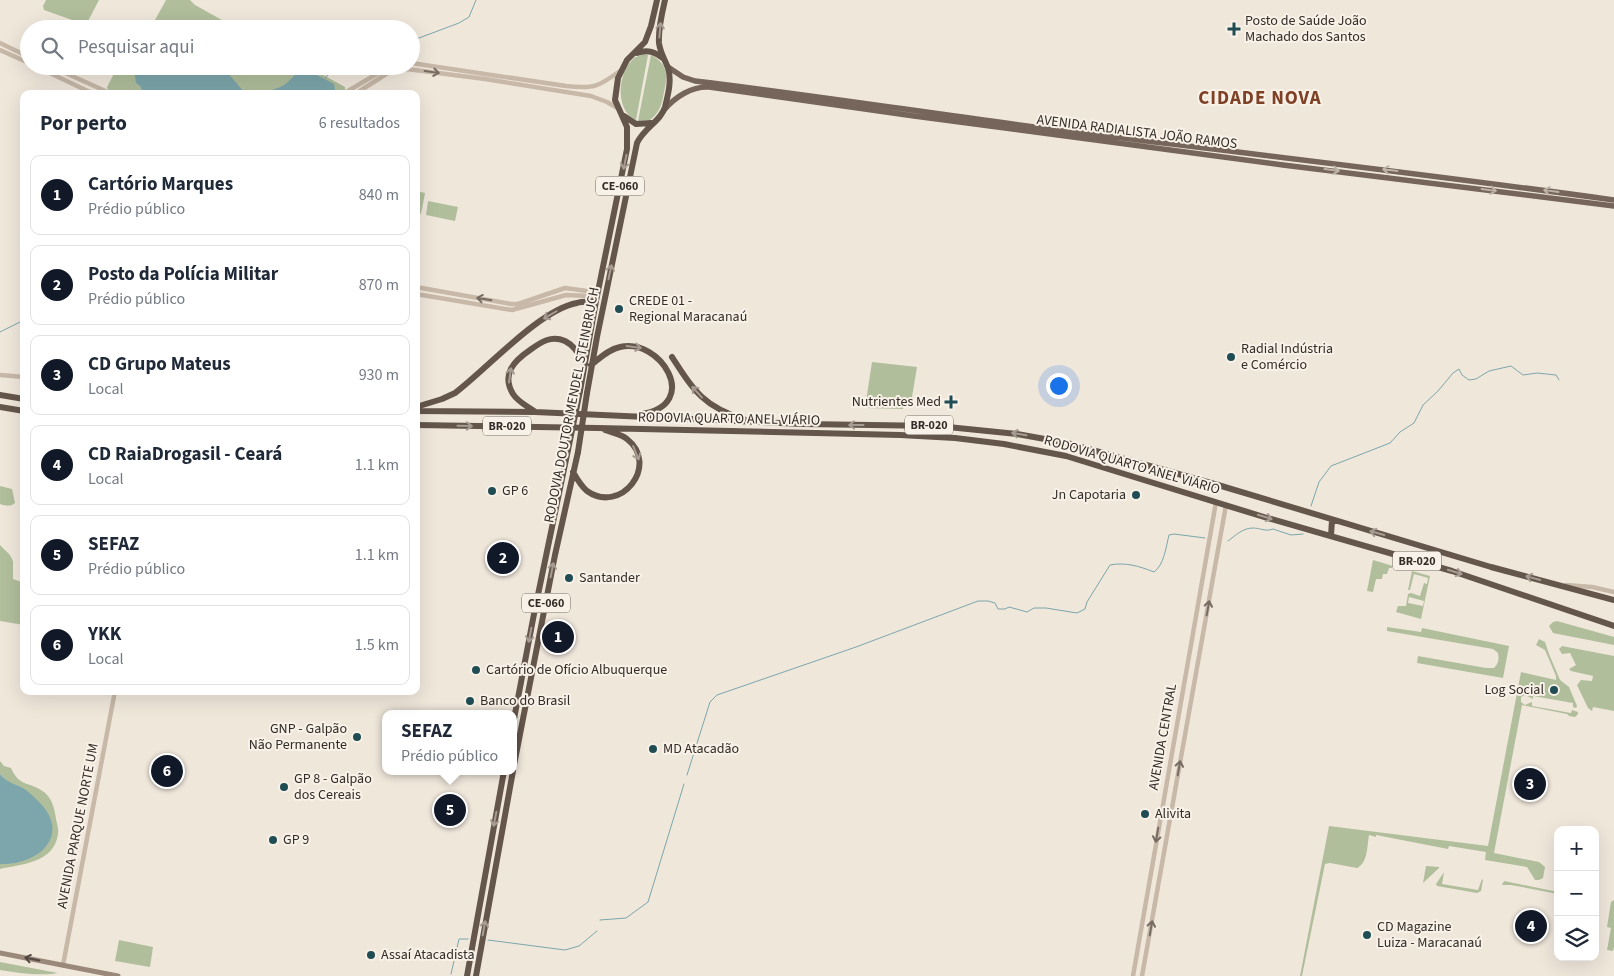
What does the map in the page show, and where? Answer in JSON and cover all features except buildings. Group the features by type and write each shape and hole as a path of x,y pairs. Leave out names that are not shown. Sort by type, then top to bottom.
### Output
{"highway":[{"name":"CE-060","path":"634,54 645,42 649,34 656,0"},
{"name":"CE-060","path":"665,0 659,42 666,63"},
{"path":"634,54 643,51 655,52 666,63"},
{"name":"RODOVIA DOUTOR MENDEL STEINBRUCH","path":"588,365 596,300 628,149 627,127 616,94 618,78 627,60 634,54"},
{"name":"RODOVIA DOUTOR MENDEL STEINBRUCH","path":"516,710 568,450 583,392 637,143 641,135 658,119 664,110 670,86 666,63"},
{"path":"621,112 636,124 652,123"},
{"path":"420,407 455,392 536,324 552,314 576,303 596,300"},
{"path":"535,412 519,400 510,387 510,371 516,359 542,341 556,339 567,342 574,347 588,365 622,346 632,345 641,347 653,354 669,374 672,381 672,392 666,403 660,408 634,415"},
{"path":"672,357 693,388 708,403 729,415 754,422"},
{"name":"RODOVIA DOUTOR MENDEL STEINBRUCH","path":"517,750 555,555 578,452 583,392"},
{"path":"0,395 20,398"},
{"path":"0,407 20,411"},
{"name":"RODOVIA QUARTO ANEL VIÁRIO","path":"420,409 634,415 754,422 938,426 1017,434 1067,442 1614,600"},
{"name":"RODOVIA QUARTO ANEL VIÁRIO","path":"420,425 900,435 967,440 1033,450 1066,456 1493,584 1614,626"},
{"path":"900,435 911,425"},
{"path":"573,472 587,491 604,497 622,493 630,488 635,480 639,461 637,452 632,444 620,435 597,428"},
{"path":"1331,536 1332,520"},
{"path":"467,976 503,775"},
{"path":"476,976 512,775"}],"main road":[{"name":"AVENIDA RADIALISTA JOÃO RAMOS","path":"666,63 682,77 694,81 1614,200"},
{"name":"AVENIDA RADIALISTA JOÃO RAMOS","path":"664,110 681,95 697,88 709,87 914,116 1614,206"},
{"path":"0,954 118,976"}],"street":[{"path":"0,44 20,53"},
{"path":"0,50 20,59"},
{"path":"420,65 589,88 604,83 622,70"},
{"path":"451,75 454,69"},
{"path":"420,71 590,96 607,102 621,112"},
{"path":"54,75 86,90"},
{"path":"70,75 103,90"},
{"path":"350,90 375,75"},
{"path":"361,90 387,75"},
{"path":"420,288 511,304 518,304 565,288 594,292 599,290"},
{"path":"420,295 512,310 566,295 590,296 596,300"},
{"path":"0,375 20,377"},
{"name":"AVENIDA CENTRAL","path":"1133,976 1216,502"},
{"name":"AVENIDA CENTRAL","path":"1142,976 1226,504"},
{"path":"1558,585 1586,586 1614,592"},
{"name":"AVENIDA PARQUE NORTE UM","path":"63,965 114,695"}],"green space":[{"path":"46,0 99,0 89,20 72,20 44,10 43,6"},
{"path":"166,0 190,0 195,5 222,20 155,20"},
{"path":"644,54 648,55 636,120 629,115 621,100 622,82 628,65 634,58"},
{"path":"651,55 657,58 664,66 666,80 663,96 660,108 650,120 638,121"},
{"path":"113,75 323,75 345,87 345,90 108,90 107,87"},
{"path":"420,192 425,193 420,214"},
{"path":"428,201 458,207 455,221 426,215"},
{"path":"872,362 917,367 911,403 904,401 903,409 865,408"},
{"path":"0,486 12,489 15,503 8,506 0,504"},
{"path":"0,545 13,561 13,579 20,582 20,624 0,621"},
{"path":"1373,560 1393,566 1389,568 1387,574 1383,574 1382,579 1376,579 1373,592 1367,591"},
{"path":"1412,571 1430,576 1421,619 1396,612 1398,606 1406,606 1408,594 1420,596 1424,583 1427,584 1428,578 1414,574 1410,590 1408,590","holes":["1409,597 1424,601 1423,606 1408,603"]},
{"path":"1557,621 1614,637 1614,645 1553,633 1549,626"},
{"path":"1387,627 1421,632 1422,628 1509,646 1503,678 1417,663 1418,656 1494,668 1498,663 1499,657 1498,653 1493,649 1387,631"},
{"path":"1539,639 1545,642 1560,680 1569,687 1577,706 1576,708 1573,707 1573,703 1533,696 1533,699 1525,695 1521,697 1521,702 1525,705 1532,702 1532,706 1571,713 1572,710 1578,712 1578,714 1575,717 1522,705 1494,853 1539,862 1545,867 1543,878 1535,880 1527,867 1485,860 1486,852 1449,846 1448,849 1369,835 1365,858 1361,866 1357,868 1330,863 1325,864 1302,976 1300,976 1329,826 1488,846 1521,672 1556,680 1545,650 1536,645"},
{"path":"1562,646 1614,656 1614,711 1593,707 1592,711 1588,708 1577,685 1581,680 1592,681 1593,676 1571,671 1569,669 1576,665 1570,653 1562,654 1559,649"},
{"path":"0,761 4,766 11,768 18,779 47,795 54,808 58,834 55,844 44,856 27,863 0,869 0,864 15,863 26,791 8,782 0,774"},
{"path":"1426,866 1439,868 1423,883"},
{"path":"1444,872 1442,884 1478,890 1482,879 1481,891 1477,893 1437,886 1436,884"},
{"path":"1504,881 1554,891 1554,893 1511,885 1502,885"},
{"path":"1614,900 1613,951 1607,950 1611,928 1607,927 1611,902"},
{"path":"119,940 153,947 150,967 115,961"},
{"path":"0,962 58,973 30,974 0,970"}],"water":[{"path":"135,75 229,75 242,90 142,90 136,83"},
{"path":"295,75 317,75 334,84 335,89 271,90 288,82"},
{"path":"0,774 33,796 48,813 52,823 50,841 44,848 27,860 12,864 0,864"}],"waterway":[{"path":"420,38 459,23 469,17 476,0"},
{"path":"325,79 328,75"},
{"path":"0,332 20,322"},
{"path":"1311,506 1319,482 1331,466 1390,443 1400,432 1414,423 1423,405 1459,369 1462,375 1469,380 1476,379 1489,371 1511,366 1523,375 1537,373 1556,375 1559,380"},
{"path":"1228,541 1249,528 1273,529 1291,535 1303,534"},
{"path":"687,775 710,702 717,695 856,647 978,601 995,603 998,609 1009,607 1027,612 1034,608 1046,608 1077,613 1085,609 1087,602 1110,565 1132,565 1154,572 1160,565 1169,535 1205,538"},
{"path":"600,920 626,918 648,902 684,784"},
{"path":"488,940 565,950 579,946 597,931"},
{"path":"451,974 459,939 468,939"}],"place":[{"name":"Posto de Saúde João Machado dos Santos","path":"1234,29"},
{"name":"CREDE 01 - Regional Maracanaú","path":"619,309"},
{"name":"Radial Indústria e Comércio","path":"1231,357"},
{"name":"Nutrientes Med","path":"951,402"},
{"name":"GP 6","path":"492,491"},
{"name":"Jn Capotaria","path":"1136,495"},
{"name":"Posto da Polícia Militar","path":"503,558"},
{"name":"Santander","path":"569,578"},
{"name":"Cartório Marques","path":"558,637"},
{"name":"Cartório de Ofício Albuquerque","path":"476,670"},
{"name":"Log Social","path":"1554,690"},
{"name":"Banco do Brasil","path":"470,701"},
{"name":"GNP - Galpão Não Permanente","path":"357,737"},
{"name":"MD Atacadão","path":"653,749"},
{"name":"YKK","path":"167,771"},
{"name":"CD Grupo Mateus","path":"1530,784"},
{"name":"GP 8 - Galpão dos Cereais","path":"284,787"},
{"name":"SEFAZ","path":"450,810"},
{"name":"Alivita","path":"1145,814"},
{"name":"GP 9","path":"273,840"},
{"name":"CD RaiaDrogasil - Ceará","path":"1531,926"},
{"name":"CD Magazine Luiza - Maracanaú","path":"1367,935"},
{"name":"Assaí Atacadista","path":"371,955"}],"district":[{"name":"CIDADE NOVA","path":"1260,98"}]}
